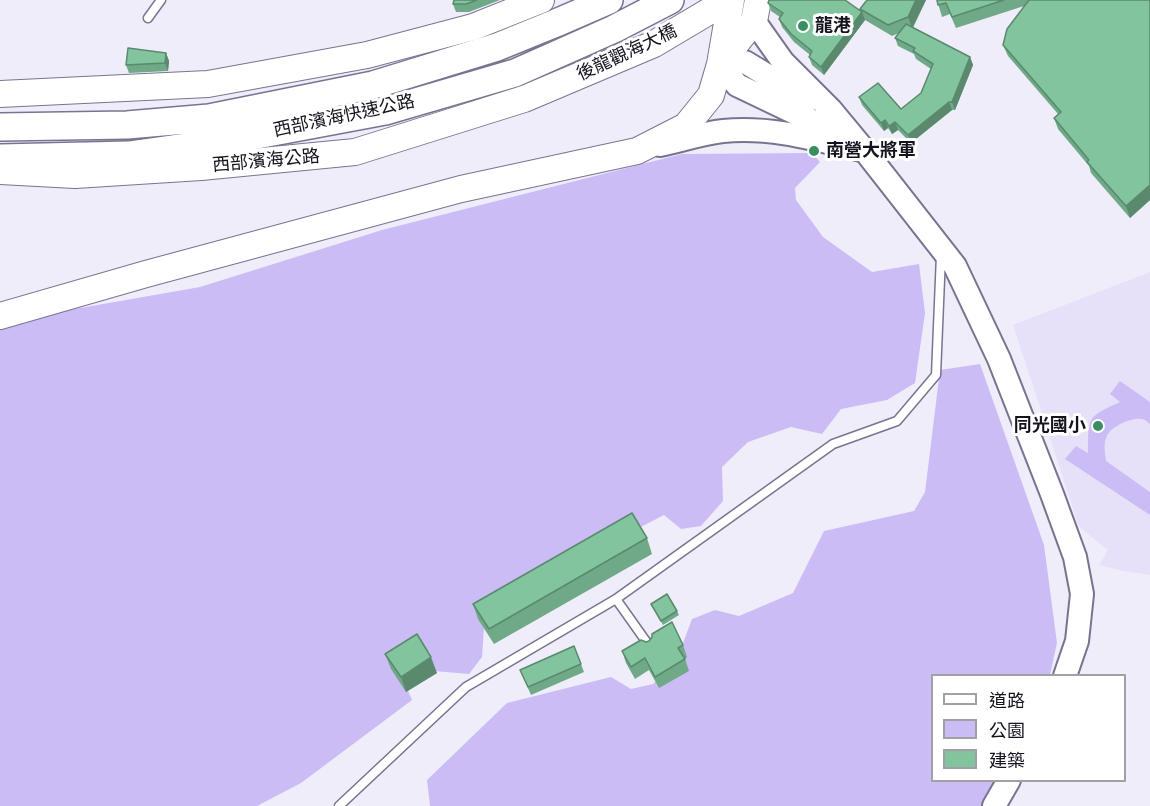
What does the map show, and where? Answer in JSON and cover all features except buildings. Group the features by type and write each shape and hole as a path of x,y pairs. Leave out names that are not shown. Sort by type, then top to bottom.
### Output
{"highway":[{"name":"西部濱海快速公路","path":"0,127 127,125 209,118 373,85 497,47 609,0"},
{"name":"西部濱海快速公路","path":"0,158 129,155 214,143 385,111 515,73 614,29 670,0"}],"main road":[{"path":"3,91 208,84 367,55 473,27 541,0"},
{"path":"637,151 686,126 711,95 720,64 728,0"},
{"name":"後龍觀海大橋","path":"524,99 654,44 728,0"},
{"path":"720,64 756,7"},
{"path":"756,7 783,62 831,110 955,266 999,359 1075,557 1082,594 1077,641 1065,674"},
{"path":"720,64 737,85 810,120 865,151"},
{"name":"西部濱海公路","path":"0,171 75,175 201,167 355,152 524,99"},
{"path":"0,316 461,189 722,131 757,130 798,135 865,151"},
{"path":"994,806 1009,782"}],"lane":[{"path":"148,18 161,0"},
{"path":"339,806 466,687 616,599 834,444 897,421 936,375 941,248"},
{"path":"616,599 650,647"}],"shaded area":[{"name":"同光國小","path":"1150,272 1150,575 1099,565 1108,550 1079,527 1013,325"}],"green space":[{"path":"812,153 820,162 795,188 796,200 823,237 872,272 919,264 925,313 915,383 887,400 841,409 822,434 791,427 748,442 722,467 723,501 701,526 681,529 664,515 519,590 485,613 482,657 469,674 434,671 429,651 395,661 412,700 301,783 257,806 0,806 0,330 69,310 200,287 382,230 682,154"},
{"path":"980,364 1044,545 1057,643 1050,674 931,674 931,782 996,782 981,806 430,806 427,780 507,703 611,677 631,689 653,684 677,659 692,619 715,610 739,616 793,593 824,531 914,511 925,492 940,370"},
{"path":"1120,381 1150,402 1150,424 1144,419 1137,419 1122,423 1112,429 1105,442 1106,461 1150,492 1150,515 1065,459 1076,446 1088,453 1089,425 1095,415 1120,402 1110,394"}],"place":[{"name":"龍港","path":"803,26"},
{"name":"南營大將軍","path":"814,151"},
{"name":"同光國小","path":"1098,426"}]}
